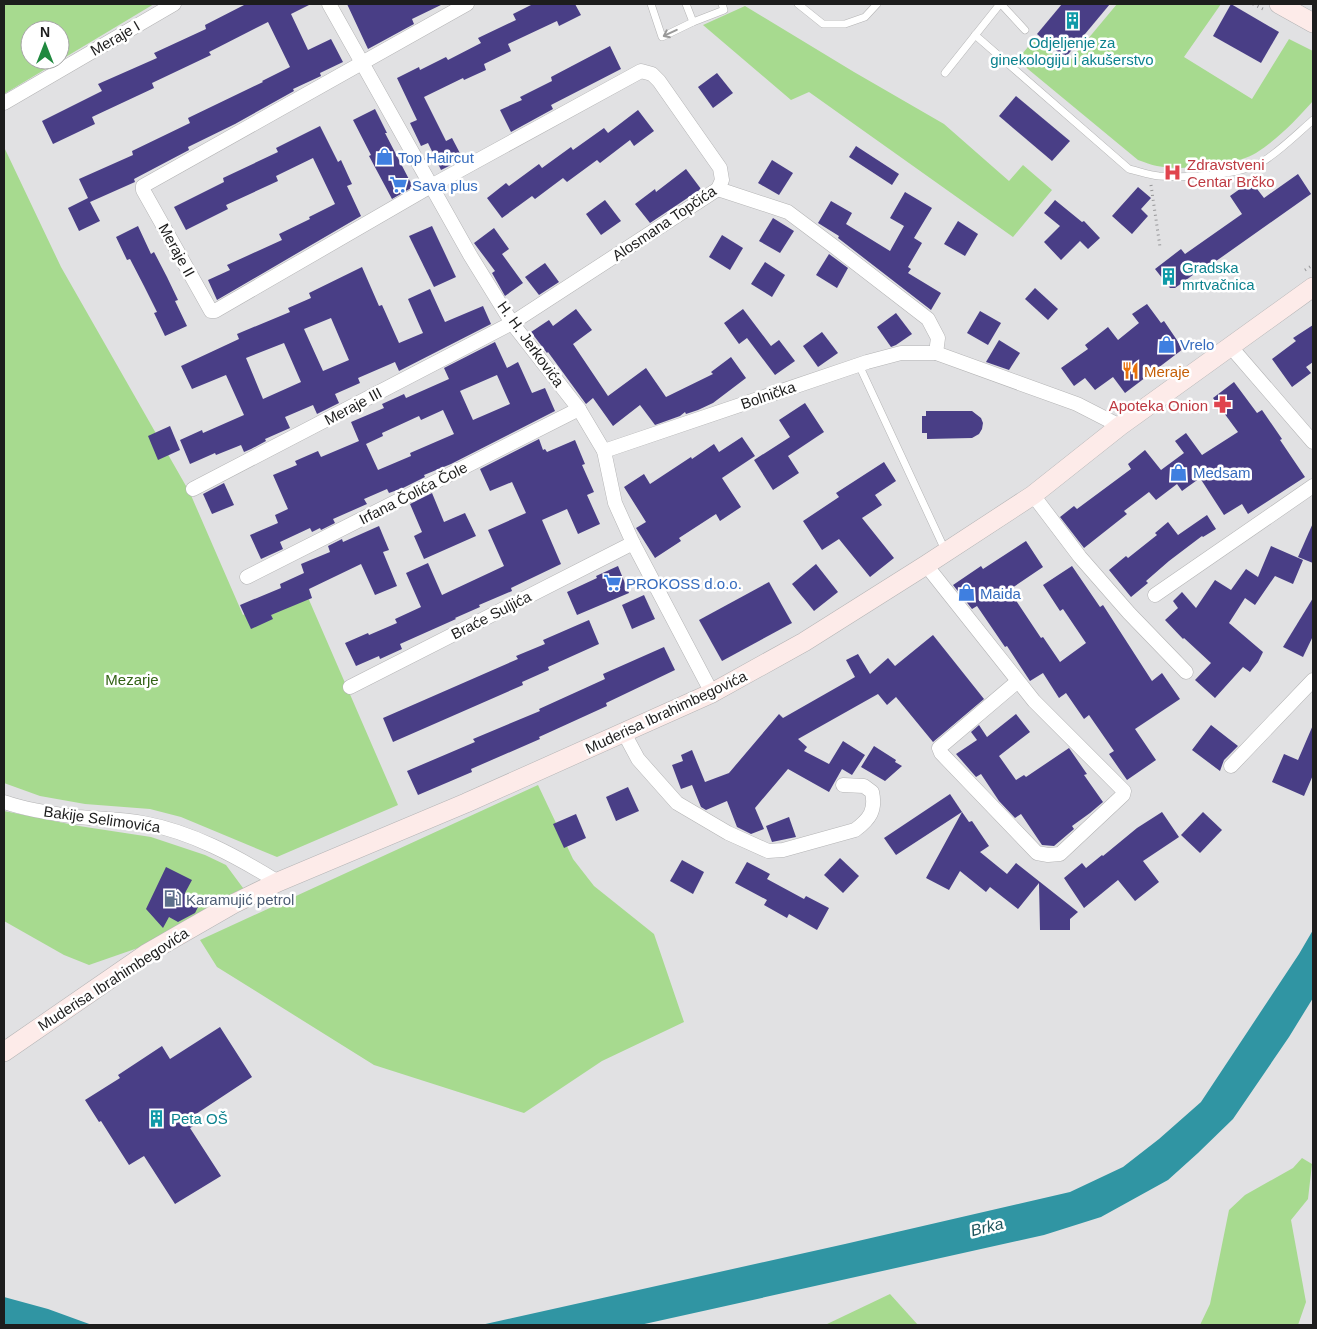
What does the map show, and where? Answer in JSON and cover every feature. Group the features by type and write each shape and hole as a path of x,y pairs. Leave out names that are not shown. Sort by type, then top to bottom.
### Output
{"main road":[{"path":"1279,4 1313,23"},
{"name":"Muderisa Ibrahimbegovića","path":"4,1052 146,954 233,904 278,882 466,803 712,693 804,642 926,566 1033,494 1120,426 1313,287"}],"street":[{"name":"Meraje I","path":"4,103 174,4"},
{"name":"H. H. Jerkovića","path":"329,4 470,255 512,322 579,409 604,451 614,503 712,693"},
{"path":"361,63 468,4"},
{"name":"Meraje II","path":"361,63 143,186 143,190 211,311 215,311 431,186"},
{"name":"Alosmana Topčića","path":"431,186 641,71 652,74 659,81 720,168 722,180 718,189 512,322"},
{"path":"718,189 788,212 796,218 928,319 938,338 936,353"},
{"name":"Meraje III","path":"193,489 512,322"},
{"path":"1230,346 1313,442"},
{"name":"Bolnička","path":"604,451 900,352 936,353 1077,404 1120,426"},
{"name":"Irfana Čolića Čole","path":"247,577 579,409"},
{"path":"1155,595 1313,486"},
{"path":"1033,494 1080,557 1129,613 1186,672"},
{"name":"Braće Suljića","path":"350,687 633,543"},
{"path":"926,566 1051,720 1124,791 1123,795 1060,854 1048,855 1037,852 941,753 940,748 1018,680"},
{"path":"1231,766 1313,680"},
{"path":"624,733 638,759 677,803 728,833 768,851 783,850 855,830 864,823 872,812 874,802 872,792 864,786 843,785"},
{"name":"Bakije Selimovića","path":"4,802 76,817 141,823 174,830 236,857 278,882"}],"lane":[{"path":"651,4 662,37 724,10 722,4"},
{"path":"686,4 693,22"},
{"path":"798,4 824,24 845,24 865,17 876,4"},
{"path":"945,74 1000,4 1025,30"},
{"path":"975,35 1129,169 1157,176 1192,177 1230,173 1261,162 1313,120"},
{"path":"859,365 946,552"}],"path":[{"path":"1150,174 1160,247"}],"green space":[{"path":"4,4 154,4 70,54 70,20 20,20 20,70 44,70 4,94"},
{"path":"1117,4 1221,4 1184,57 1252,99 1289,39 1313,51 1313,101 1264,148 1235,161 1193,168 1180,168 1157,166 1138,160 1017,60 1033,41 1067,64"},
{"path":"745,6 944,124 1009,181 1023,165 1052,190 1013,237 809,92 791,100 703,25"},
{"name":"Mezarje","path":"4,147 61,267 190,493 243,615 303,586 398,805 277,857 181,817 150,809 85,804 40,796 4,783"},
{"path":"538,785 573,859 594,886 654,934 684,1022 602,1061 524,1113 374,1065 217,967 200,940"},
{"path":"4,811 79,826 151,837 205,855 226,865 246,892 158,941 89,965 64,955 4,921"},
{"path":"1302,1158 1312,1164 1308,1199 1291,1220 1306,1302 1298,1325 1200,1325 1210,1304 1229,1210 1245,1195 1293,1168"},
{"path":"890,1294 918,1325 825,1325"}],"water":[{"name":"Brka","path":"1313,930 1313,998 1233,1119 1168,1180 1101,1217 1044,1235 640,1325 481,1325 1070,1192 1123,1167 1159,1139 1201,1102"},
{"path":"4,1297 48,1309 92,1325 4,1325"}],"building":[{"path":"246,4 311,4 291,14 308,50 331,39 343,62 320,73 321,76 293,89 294,91 235,124 188,147 189,150 134,179 135,182 90,202 100,221 79,231 68,208 88,198 79,179 133,155 132,151 190,123 188,118 290,67 268,22 209,52 211,55 152,83 154,88 92,117 95,124 53,144 42,121 102,91 98,84 157,58 154,53 206,29 205,25"},
{"path":"347,4 443,4 412,19 414,24 368,49"},
{"path":"533,4 575,4 581,15 559,26 557,21 508,44 511,51 484,64 486,70 464,80 463,78 424,97 446,141 452,138 463,159 441,170 428,143 421,146 410,123 417,120 397,78 419,67 420,70 446,57 448,60 481,43 478,38 516,20 513,14"},
{"name":"Odjeljenje za ginekologiju i akušerstvo","path":"1062,4 1110,4 1065,58 1037,34"},
{"path":"1231,4 1279,32 1261,63 1213,36"},
{"path":"610,46 621,69 551,105 553,109 511,132 500,110 522,100 520,97 552,81 551,77"},
{"path":"717,73 733,93 713,108 698,87"},
{"path":"1016,96 1070,141 1052,161 999,116"},
{"path":"375,109 387,133 385,133 413,187 392,199 369,156 371,155 353,120"},
{"path":"638,110 654,131 634,146 630,140 600,163 597,160 567,182 563,178 535,199 532,196 502,218 487,198 506,183 509,186 539,164 542,168 571,147 573,150 604,128 608,133"},
{"path":"320,126 338,162 341,160 352,184 347,186 361,216 217,300 208,280 230,270 227,265 282,240 279,234 335,204 313,158 276,176 278,181 226,205 228,209 186,230 174,207 224,182 223,178 278,152 276,148"},
{"path":"856,146 899,174 892,185 849,157"},
{"path":"772,160 793,173 779,195 758,183"},
{"path":"686,169 701,189 650,223 635,204 655,189 656,192"},
{"path":"1298,174 1311,194 1202,271 1201,269 1175,288 1170,288 1155,269 1181,249 1185,254 1242,214 1230,196 1251,181 1264,198"},
{"path":"1138,187 1151,198 1141,209 1148,216 1132,234 1112,216"},
{"path":"905,192 932,208 914,238 922,243 908,267 911,269 908,273 941,293 931,310 838,238 839,236 818,223 831,201 852,213 846,224 890,251 904,226 890,218"},
{"path":"605,200 621,221 601,235 586,214"},
{"path":"1055,200 1082,222 1084,221 1100,238 1088,249 1080,241 1061,260 1044,242 1060,226 1044,213"},
{"path":"773,218 794,231 780,253 759,241"},
{"path":"958,221 978,234 965,256 944,244"},
{"path":"138,226 151,254 154,252 167,277 178,300 175,301 187,326 165,336 154,313 157,312 130,259 127,260 116,237"},
{"path":"432,226 456,277 434,287 409,236"},
{"path":"494,228 509,249 502,254 523,283 505,296 492,273 495,271 474,243"},
{"path":"722,235 743,248 730,270 709,257"},
{"path":"829,254 848,268 837,288 816,275"},
{"path":"765,262 785,275 772,297 751,284"},
{"path":"545,263 559,282 539,295 525,277"},
{"path":"362,267 379,306 382,305 399,343 423,333 408,299 430,289 445,322 483,306 491,324 399,371 395,362 358,378 360,383 335,394 339,403 317,414 313,405 285,417 290,428 265,439 266,441 251,449 244,452 241,445 216,455 215,453 190,464 180,440 202,430 203,433 244,415 226,375 192,389 181,366 239,339 237,334 290,312 288,308 311,298 309,293","holes":["331,318 349,360 323,371 304,329","284,343 301,382 263,399 246,358"]},
{"path":"1035,288 1058,309 1048,320 1025,299"},
{"path":"1147,304 1161,323 1164,321 1183,349 1125,393 1113,377 1095,390 1085,378 1074,386 1061,368 1088,349 1085,345 1108,327 1118,340 1139,323 1132,314"},
{"path":"576,309 592,330 573,344 608,396 646,368 666,397 713,374 711,372 731,357 746,378 713,403 698,410 686,414 685,412 680,416 655,425 640,405 613,426 593,398 586,404 531,332 549,320 553,326"},
{"path":"743,309 771,346 779,340 795,361 775,375 747,338 739,344 724,323"},
{"path":"980,311 1001,323 988,345 967,333"},
{"path":"896,313 912,334 891,347 877,327"},
{"path":"1313,325 1313,362 1306,367 1311,373 1292,387 1272,359 1296,341 1293,338"},
{"path":"822,332 838,353 818,367 803,346"},
{"path":"999,340 1020,353 1009,370 986,362"},
{"path":"495,342 507,368 518,362 532,393 545,388 555,411 451,464 424,475 425,477 403,488 389,493 387,489 364,499 367,504 333,519 335,523 312,532 310,528 280,542 283,549 261,559 250,535 278,523 275,515 288,509 273,475 297,465 295,461 318,451 321,457 359,441 351,422 384,408 382,404 404,394 406,398 449,379 444,368","holes":["497,375 510,404 473,420 460,391","443,410 454,434 410,453 411,456 378,470 366,444 383,436 382,433 419,416 421,420"]},
{"path":"1234,382 1257,413 1262,410 1305,477 1248,514 1242,504 1224,515 1200,478 1182,491 1177,484 1156,500 1149,492 1124,511 1127,514 1084,548 1060,517 1074,506 1077,509 1131,469 1128,464 1145,450 1161,470 1184,453 1175,441 1186,433 1202,455 1238,432 1213,398"},
{"path":"805,403 824,432 788,456 799,473 773,490 754,460 790,437 779,420"},
{"path":"926,411 972,411 981,418 983,423 982,429 979,434 972,438 927,439 927,433 922,433 922,416 926,416"},
{"path":"170,426 180,450 158,460 148,436"},
{"path":"742,437 755,456 722,478 741,507 720,521 716,514 679,538 681,541 655,558 636,528 646,522 624,487 644,474 650,484 714,444 719,452"},
{"path":"539,439 543,450 545,449 547,452 575,440 585,464 582,465 594,492 587,495 600,524 578,534 567,509 542,520 561,564 511,588 512,591 479,605 480,607 456,619 400,644 402,649 380,659 379,656 356,666 345,643 397,623 395,619 421,607 406,573 428,563 442,595 504,566 488,530 526,513 512,482 490,491 480,469"},
{"path":"884,462 896,481 875,495 882,505 862,518 894,558 870,577 839,539 822,550 803,521 839,497 836,493"},
{"path":"224,483 234,505 212,514 203,494"},
{"path":"432,493 444,522 465,513 476,536 424,559 414,536 422,532 410,504"},
{"path":"1207,515 1216,529 1202,536 1169,561 1146,581 1148,583 1131,597 1109,570 1157,535 1155,533 1168,522 1178,535"},
{"path":"1313,523 1313,563 1298,557"},
{"path":"379,526 389,550 383,552 397,586 375,595 361,564 309,589 312,598 271,615 273,619 251,629 240,605 281,588 280,584 304,573 301,564 330,552 328,546 342,539 343,542"},
{"path":"1026,541 1043,567 1009,590 1041,638 1043,637 1060,662 1086,643 1063,609 1060,611 1043,585 1072,566 1100,607 1103,605 1152,681 1162,673 1180,699 1135,729 1156,760 1127,780 1109,754 1114,751 1089,715 1084,719 1066,693 1059,698 1043,673 1030,681 977,606 972,609 953,585 981,566 983,569"},
{"path":"1271,546 1303,560 1293,584 1275,576 1255,605 1245,598 1229,623 1263,652 1250,672 1243,667 1215,698 1195,680 1211,663 1183,639 1165,620 1178,608 1173,601 1182,592 1196,608 1215,580 1231,590 1246,569 1258,577"},
{"path":"816,564 838,592 814,611 792,584"},
{"path":"618,566 629,593 577,615 567,592"},
{"path":"769,582 792,623 722,661 699,620"},
{"path":"644,595 655,619 632,629 622,605"},
{"path":"1313,598 1313,636 1303,657 1283,647"},
{"path":"589,620 599,644 548,667 549,670 522,682 523,685 393,742 383,718 518,659 516,656 545,644 543,640"},
{"path":"933,635 984,699 933,742 896,697 887,705 878,694 798,739 807,747 804,751 829,764 843,741 865,755 852,775 842,769 829,792 788,769 755,808 764,829 751,834 737,827 727,801 706,810 701,807 692,785 681,789 672,765 683,761 681,755 692,750 705,782 729,773 779,714 783,718 855,677 846,660 858,654 870,674 888,658 895,666"},
{"path":"664,647 675,670 606,703 607,706 539,737 540,739 471,769 472,772 418,795 407,771 475,742 473,739 540,711 539,709 605,679 603,674"},
{"path":"1016,714 1030,732 999,756 1016,780 1024,775 1026,777 1069,748 1087,774 1084,775 1103,802 1072,826 1074,829 1054,846 1042,845 1021,814 1015,818 999,801 981,774 976,777 956,754 977,740 971,732 979,725 987,737"},
{"path":"1211,725 1238,746 1224,760 1220,771 1192,750"},
{"path":"1313,725 1313,775 1304,796 1272,782 1284,754 1298,760"},
{"path":"874,746 902,766 885,781 861,767"},
{"path":"628,787 639,811 616,821 606,797"},
{"path":"950,794 962,812 896,855 884,838"},
{"path":"962,812 969,822 972,821 989,846 980,852 1007,874 1016,863 1078,912 1070,919 1070,930 1040,930 1039,883 1018,909 990,887 986,892 960,871 949,890 926,878"},
{"path":"1162,812 1179,837 1143,861 1159,882 1135,901 1118,880 1084,908 1064,878 1082,863 1086,868 1137,828"},
{"path":"1203,812 1222,830 1200,853 1181,835"},
{"path":"576,814 586,838 564,848 553,824"},
{"path":"789,817 796,837 772,842 766,826"},
{"path":"840,858 859,876 843,893 824,875"},
{"path":"682,860 704,872 693,894 670,881"},
{"path":"747,862 770,874 767,879 804,899 806,896 829,908 817,930 789,914 787,918 764,905 767,900 735,883"},
{"path":"166,867 192,880 185,893 201,901 195,913 178,922 169,917 163,928 146,909"},
{"name":"Peta OŠ","path":"220,1027 252,1077 196,1114 201,1122 190,1128 221,1176 175,1204 144,1156 129,1165 85,1100 120,1078 118,1075 162,1046 170,1059"}],"place":[{"name":"Odjeljenje za ginekologiju i akušerstvo","path":"1072,21"},
{"name":"Top Haircut","path":"384,157"},
{"name":"Zdravstveni Centar Brčko","path":"1173,173"},
{"name":"Sava plus","path":"398,185"},
{"name":"Gradska mrtvačnica","path":"1168,276"},
{"name":"Vrelo","path":"1166,344"},
{"name":"Meraje","path":"1130,371"},
{"name":"Apoteka Onion","path":"1222,405"},
{"name":"Medsam","path":"1179,472"},
{"name":"PROKOSS d.o.o.","path":"612,583"},
{"name":"Maida","path":"966,593"},
{"name":"Karamujić petrol","path":"172,899"},
{"name":"Peta OŠ","path":"157,1118"}]}
